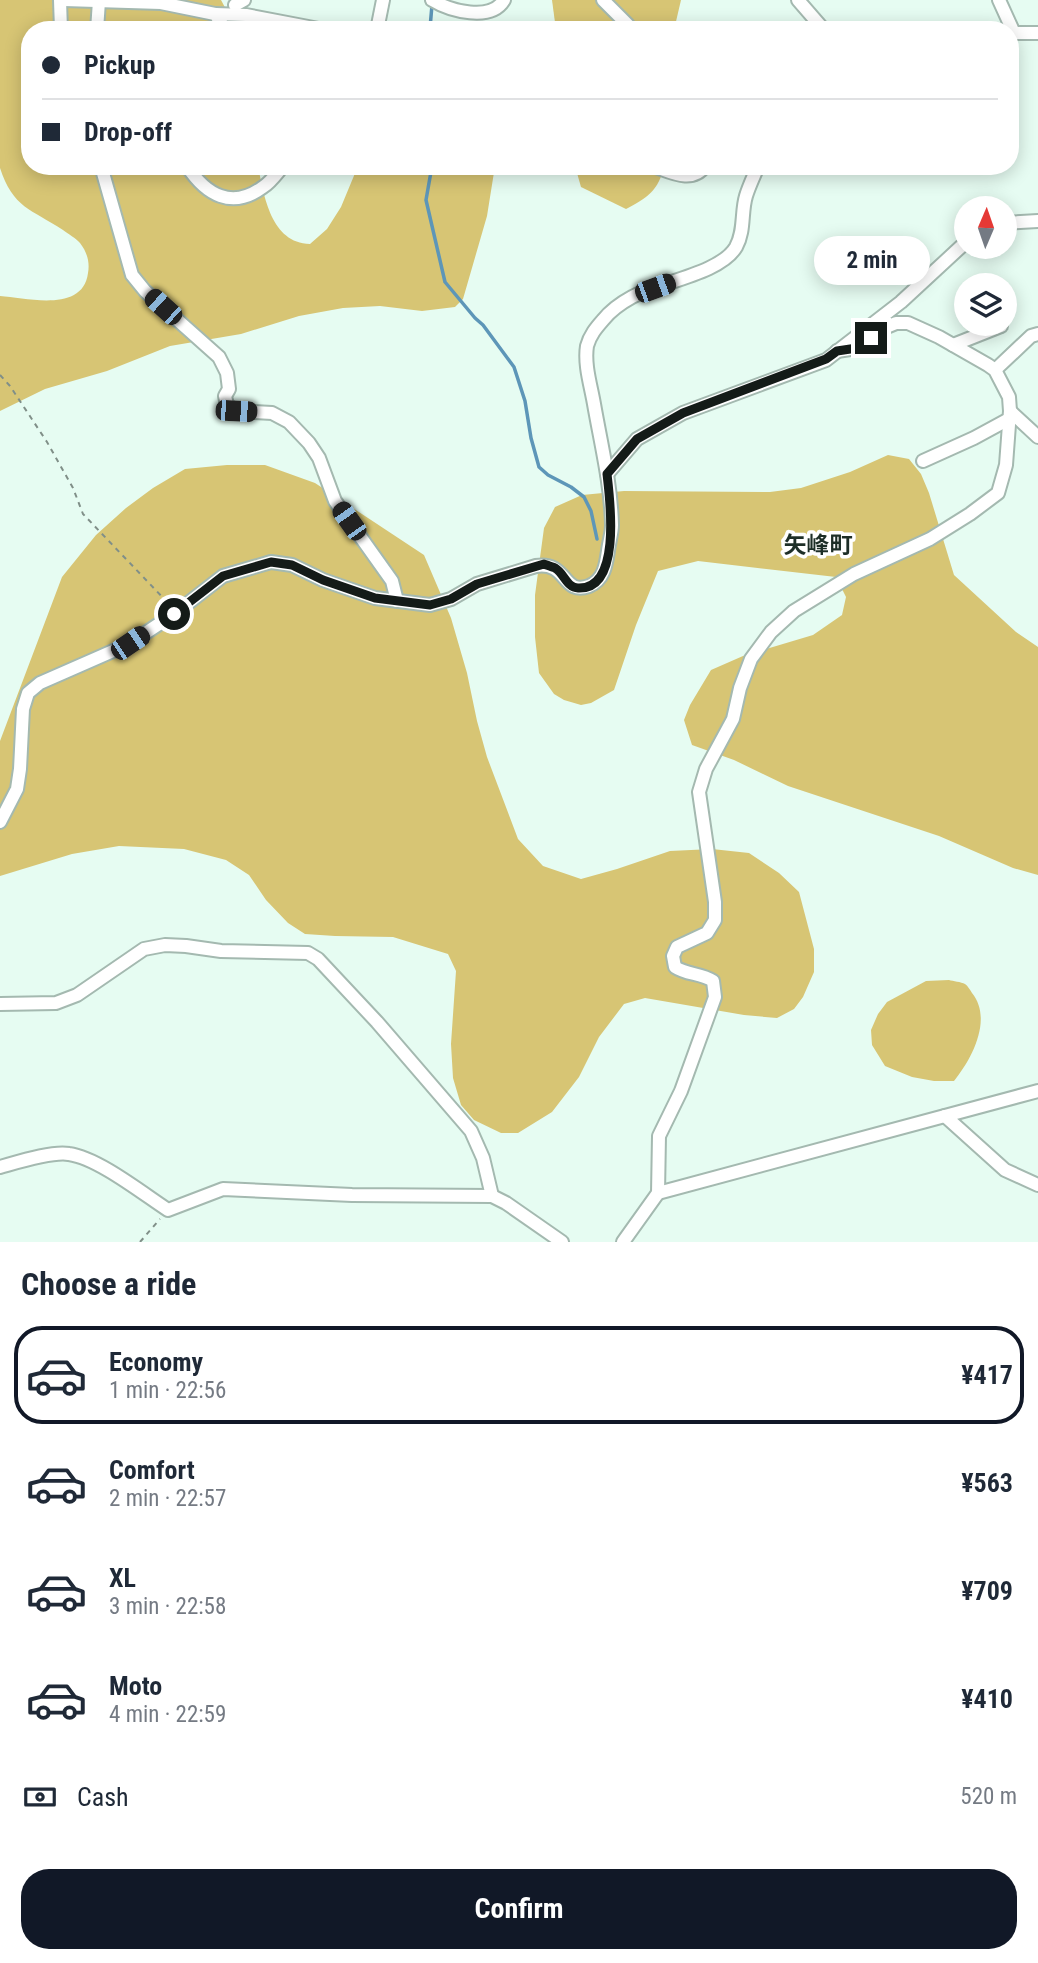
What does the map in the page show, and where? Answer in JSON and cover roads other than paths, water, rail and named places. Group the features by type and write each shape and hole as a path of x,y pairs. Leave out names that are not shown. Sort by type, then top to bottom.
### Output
{"street":[{"path":"61,21 62,0 161,3 215,14 246,15 277,21"},
{"path":"379,21 383,0"},
{"path":"436,2 461,12 487,12 500,7 504,0"},
{"path":"603,0 624,21"},
{"path":"798,0 816,21"},
{"path":"999,0 1007,21"},
{"path":"98,21 99,1"},
{"path":"215,14 220,21"},
{"path":"1019,34 1038,33"},
{"path":"104,175 132,275 219,357 227,373 229,388 225,396 228,405 236,411 272,413 289,422 309,443 319,458 335,501 392,581 397,601"},
{"path":"193,175 198,183 231,200 249,196 266,186 275,175"},
{"path":"0,822 17,789 23,709 28,693 40,683 130,643 174,614 223,576 271,562 292,565 323,580 375,598 430,605 451,599 477,584 544,564 554,567 570,586 577,589 598,581 605,569 612,527 607,474 588,372 587,349 591,333 612,309 634,296 718,264 736,248 743,226 745,197 754,175"},
{"path":"1017,222 1038,221"},
{"path":"607,474 637,439 683,413 826,359 901,302 954,253"},
{"path":"623,1242 658,1193 659,1136 681,1091 715,997 713,981 675,967 673,956 677,947 707,933 715,920 715,902 699,792 706,769 733,719 740,688 751,659 771,632 793,611 854,574 930,540 999,494 1006,465 1009,397 995,370 908,323 896,323 884,328 857,348 837,351"},
{"path":"995,370 1031,336 1038,334"},
{"path":"953,345 976,336"},
{"path":"1010,415 1038,437"},
{"path":"923,461 974,438 1010,415"},
{"path":"0,1004 56,1003 77,995 144,949 165,945 221,951 307,953 318,959 377,1022 471,1131 483,1158 492,1196"},
{"path":"658,1193 1038,1091"},
{"path":"945,1116 1005,1170 1038,1185"},
{"path":"0,1167 67,1153 91,1160 167,1210 223,1189 352,1195 492,1196 562,1242"}],"waterway":[{"path":"431,21 432,5"},
{"path":"430,175 426,200 445,282 483,325 514,367 525,401 539,467 584,497 591,511 597,539"}],"district":[{"name":"矢峰町","path":"818,545"}]}
